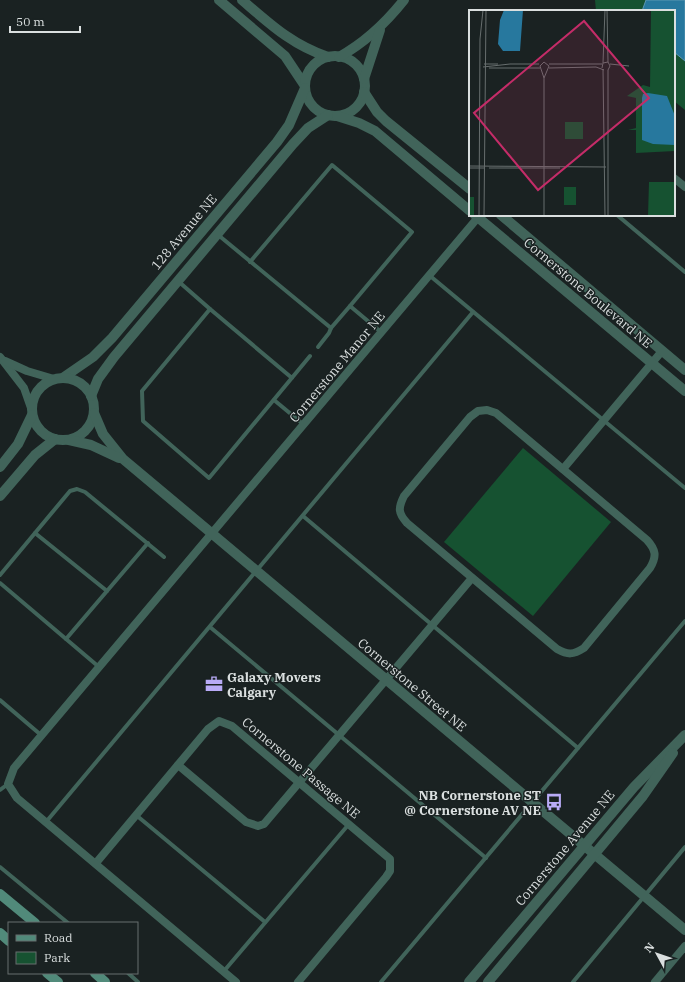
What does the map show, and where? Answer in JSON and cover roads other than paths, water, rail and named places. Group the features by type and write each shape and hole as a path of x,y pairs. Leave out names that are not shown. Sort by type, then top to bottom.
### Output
{"main road":[{"path":"0,894 34,922"},
{"path":"0,933 8,940"},
{"path":"48,974 58,982"},
{"path":"96,974 105,982"}],"street":[{"path":"219,0 285,56 305,87 312,105 316,109 332,115 348,113 358,104 364,92 364,79 380,28"},
{"path":"242,0 290,40 328,57"},
{"path":"305,87 308,73 312,67 322,59 339,56 361,44 380,28 399,2"},
{"path":"339,56 353,62 360,70 364,79"},
{"name":"128 Avenue NE","path":"59,378 93,357 112,338 266,155 289,125 305,87"},
{"path":"364,92 377,112 386,121 469,188"},
{"name":"128 Avenue NE","path":"91,396 98,379 105,369 293,144 308,128 332,115"},
{"name":"Cornerstone Boulevard NE","path":"332,115 359,123 375,131 469,209"},
{"path":"675,179 685,187"},
{"name":"Cornerstone Manor NE","path":"212,534 429,275 475,216"},
{"name":"Cornerstone Boulevard NE","path":"477,216 685,391"},
{"name":"Cornerstone Boulevard NE","path":"503,216 685,370"},
{"path":"563,469 662,351"},
{"path":"2,359 27,371 77,381 83,385 91,396 94,413 87,429 76,438 69,440 55,439 42,433 38,428 24,388 2,359"},
{"path":"0,468 24,434 32,412 35,394 39,389 59,378"},
{"path":"487,410 496,413 647,540 655,549 656,558 650,568 584,648 576,654 566,654 557,649 472,578 407,523 400,515 399,506 404,496 470,417 478,411 487,410"},
{"name":"Cornerstone Street NE","path":"94,413 103,434 123,459 685,930"},
{"path":"0,496 35,455 55,439"},
{"name":"Cornerstone Street NE","path":"69,440 91,444 123,459"},
{"path":"212,534 14,768 8,784 17,798 236,982"},
{"path":"178,765 251,825 258,826 268,820 472,578"},
{"name":"Cornerstone Passage NE","path":"96,863 208,729 219,722 232,726 390,859 390,871 298,982"},
{"name":"Cornerstone Avenue NE","path":"469,982 584,844 634,787 685,736"},
{"name":"Cornerstone Avenue NE","path":"488,982 644,796 685,736"},
{"path":"655,982 685,946"}],"lane":[{"path":"250,262 332,165 412,232 331,328 318,347"},
{"path":"618,216 685,272"},
{"path":"217,234 331,328"},
{"path":"429,275 685,488"},
{"path":"178,281 292,378"},
{"path":"350,306 381,332"},
{"path":"210,309 142,391 142,414 144,423 209,478 310,356"},
{"path":"46,822 473,312"},
{"path":"274,400 304,424"},
{"path":"0,575 70,491 77,489 85,492 164,557"},
{"path":"303,516 578,748"},
{"path":"35,533 107,591"},
{"path":"66,639 148,543"},
{"path":"0,583 99,667"},
{"path":"381,982 685,621"},
{"path":"210,627 340,734 486,858"},
{"path":"0,700 41,735"},
{"path":"0,790 8,784"},
{"path":"136,815 265,922"},
{"path":"224,971 349,824"},
{"path":"573,982 685,847"},
{"path":"0,867 67,922"},
{"path":"129,974 138,982"}],"water":[{"path":"646,0 685,0 685,61 675,53 675,10 642,10"}],"place":[{"name":"Galaxy Movers Calgary","path":"214,684"},
{"name":"NB Cornerstone ST @ Cornerstone AV NE","path":"554,802"}]}
